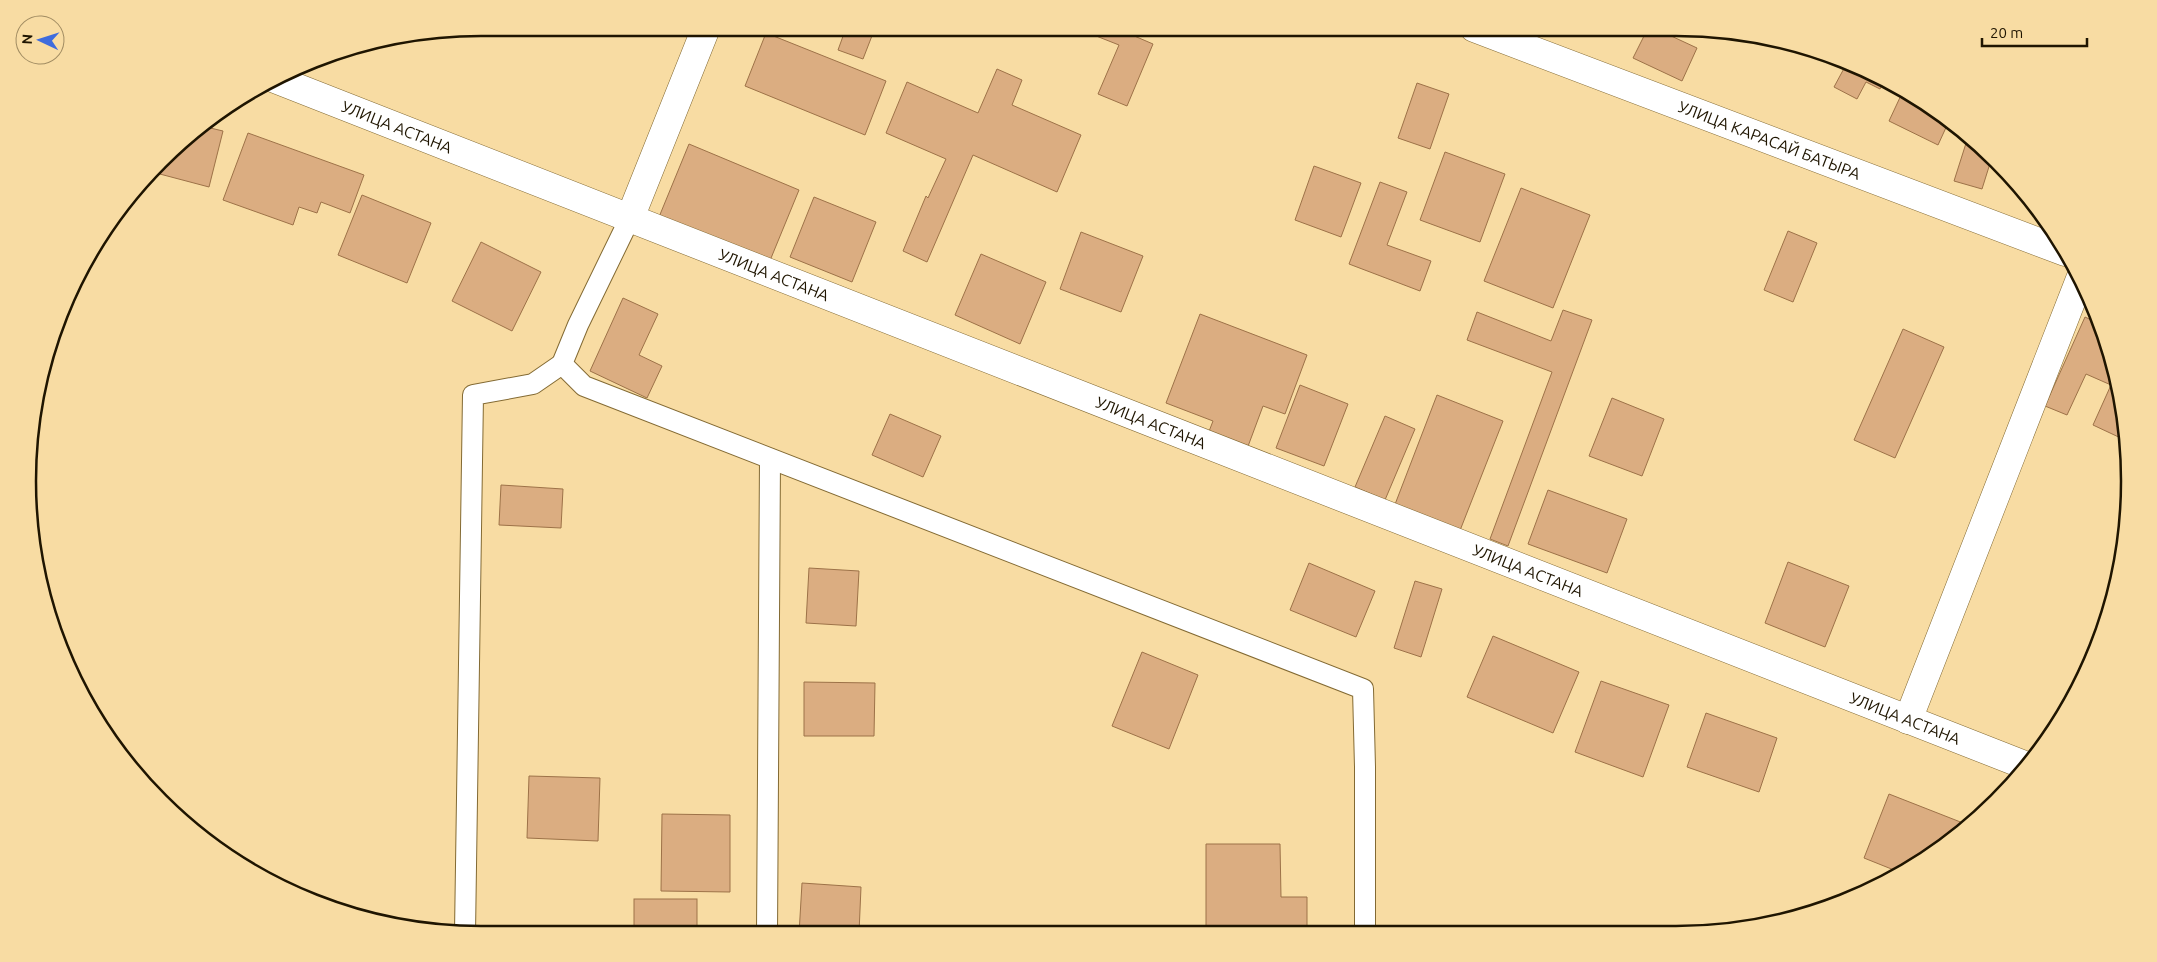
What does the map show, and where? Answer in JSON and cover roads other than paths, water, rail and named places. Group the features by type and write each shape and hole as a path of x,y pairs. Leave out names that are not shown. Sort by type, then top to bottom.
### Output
{"street":[{"path":"630,218 703,36"},
{"name":"УЛИЦА КАРАСАЙ БАТЫРА","path":"1495,36 2054,248"},
{"name":"УЛИЦА АСТАНА","path":"283,82 2019,763"},
{"path":"1908,720 2077,288"}],"lane":[{"path":"465,925 473,396 533,384 562,364 578,325 630,218"},
{"path":"562,364 584,386 1363,689 1365,926"},
{"path":"767,926 770,459"}]}
